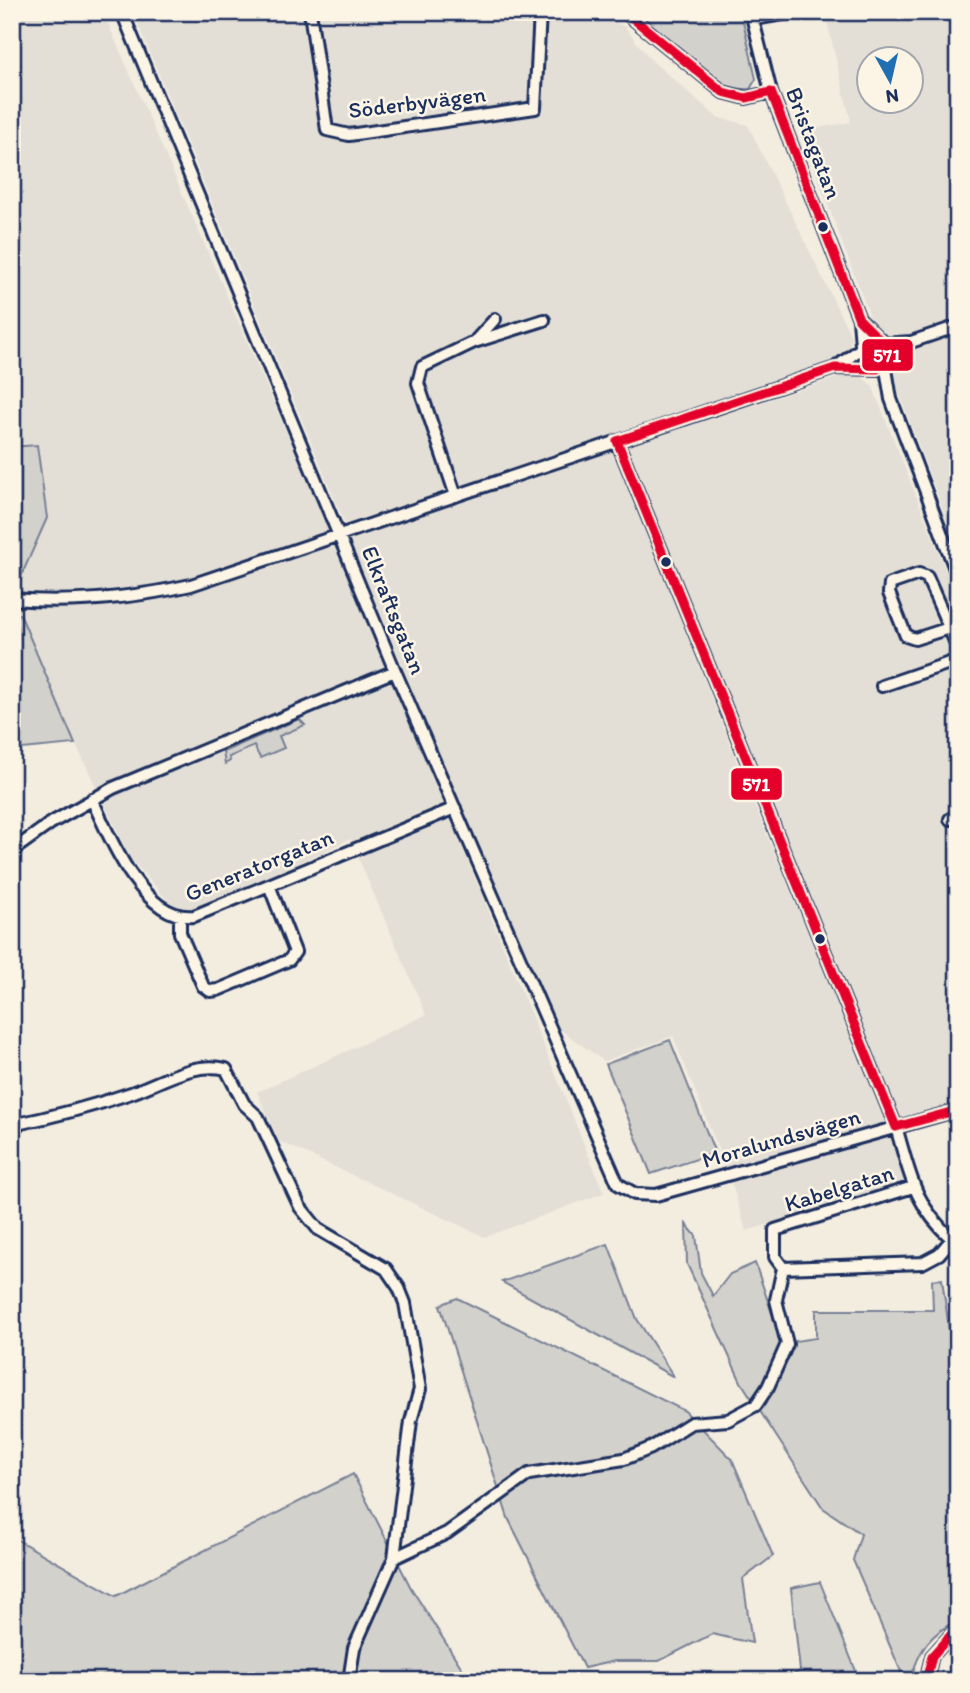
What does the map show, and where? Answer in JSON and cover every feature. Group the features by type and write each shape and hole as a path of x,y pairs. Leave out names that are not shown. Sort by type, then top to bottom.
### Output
{"street":[{"name":"Elkraftsgatan","path":"122,12 341,534 395,671 618,1184 635,1194 656,1195"},
{"name":"Söderbyvägen","path":"310,12 327,130 349,135 536,108 540,12"},
{"path":"625,12 723,92 746,98 771,92"},
{"path":"754,14 794,12"},
{"name":"Bristagatan","path":"754,14 771,92 859,319 859,359 891,399"},
{"path":"456,496 418,383 418,374 426,362 464,349 474,342 495,319"},
{"name":"Bristagatan","path":"859,319 882,342 891,399 958,577"},
{"path":"474,342 544,320"},
{"path":"12,599 75,601 152,593 228,574 835,368 877,369 911,342 958,326"},
{"path":"835,368 870,340 911,342"},
{"path":"394,1558 447,1533 529,1474 624,1459 651,1448 691,1423 728,1420 756,1405 768,1387 787,1344 776,1300 783,1268 922,1263 939,1254 952,1239 930,1219 914,1187 896,1127 617,441"},
{"path":"949,628 915,639 906,636 889,593 890,584 919,574 927,577 958,648"},
{"path":"882,686 958,660"},
{"path":"12,851 51,823 92,799 395,671"},
{"name":"Generatorgatan","path":"92,799 116,850 133,876 159,907 180,918 194,916 455,808"},
{"path":"180,918 180,933 203,986 210,991 218,990 289,960 295,952 269,885"},
{"path":"12,1125 76,1110 186,1072 214,1066 226,1069 244,1104 258,1117 300,1207 318,1229 386,1269 399,1288 405,1303 420,1389 411,1420 394,1558 354,1648 349,1681"},
{"name":"Moralundsvägen","path":"656,1195 958,1110"},
{"name":"Kabelgatan","path":"783,1268 775,1257 775,1230 914,1187"},
{"path":"926,1681 932,1656 958,1627"}],"shaded area":[{"path":"23,12 103,12 383,653 604,1193 485,1237 279,1141 257,1092 426,1015 350,839 197,911 175,909 130,858 69,730 12,595 47,518 37,445 12,447 12,26"},
{"path":"133,12 596,13 625,27 650,59 717,117 748,125 851,336 850,347 827,363 345,524"},
{"path":"636,12 741,12 756,79 750,89 733,88 703,73"},
{"path":"958,12 958,550 800,131 851,122 825,13"},
{"path":"848,374 858,374 872,385 958,601 958,1101 900,1118 717,676 628,446"},
{"path":"37,445 47,518 19,581 12,578 12,447"},
{"path":"614,450 744,780 892,1132 906,1183 746,1231 731,1181 673,1036 604,1061 548,1021 508,916 349,540 456,498"},
{"path":"20,614 75,744 12,750 12,616"},
{"path":"299,719 305,725 279,736 284,748 260,758 254,746 229,757 230,761 225,764 223,752"},
{"path":"670,1040 715,1153 651,1174 606,1064"},
{"path":"686,1224 696,1236 701,1273 713,1296 730,1274 755,1263 782,1343 816,1338 816,1310 933,1310 932,1280 942,1279 950,1335 958,1336 958,1620 926,1644 910,1681 905,1681 853,1560 861,1534 823,1508 741,1382 687,1264"},
{"path":"608,1244 637,1319 674,1377 502,1282"},
{"path":"457,1298 685,1411 732,1459 773,1556 743,1579 752,1643 712,1634 659,1661 615,1661 584,1668 508,1518 440,1305"},
{"path":"353,1474 411,1588 470,1681 12,1681 14,1538 116,1596"},
{"path":"820,1582 860,1681 794,1681 793,1675 800,1671 791,1588"}],"transit line":[{"name":"571","path":"625,12 723,92 746,98 771,92"},
{"name":"571","path":"617,441 835,368 877,369 888,358 884,344 859,319 771,92"},
{"name":"571","path":"617,441 896,1127"},
{"name":"571","path":"896,1127 958,1110"},
{"name":"571","path":"926,1681 932,1656 958,1627"}]}
